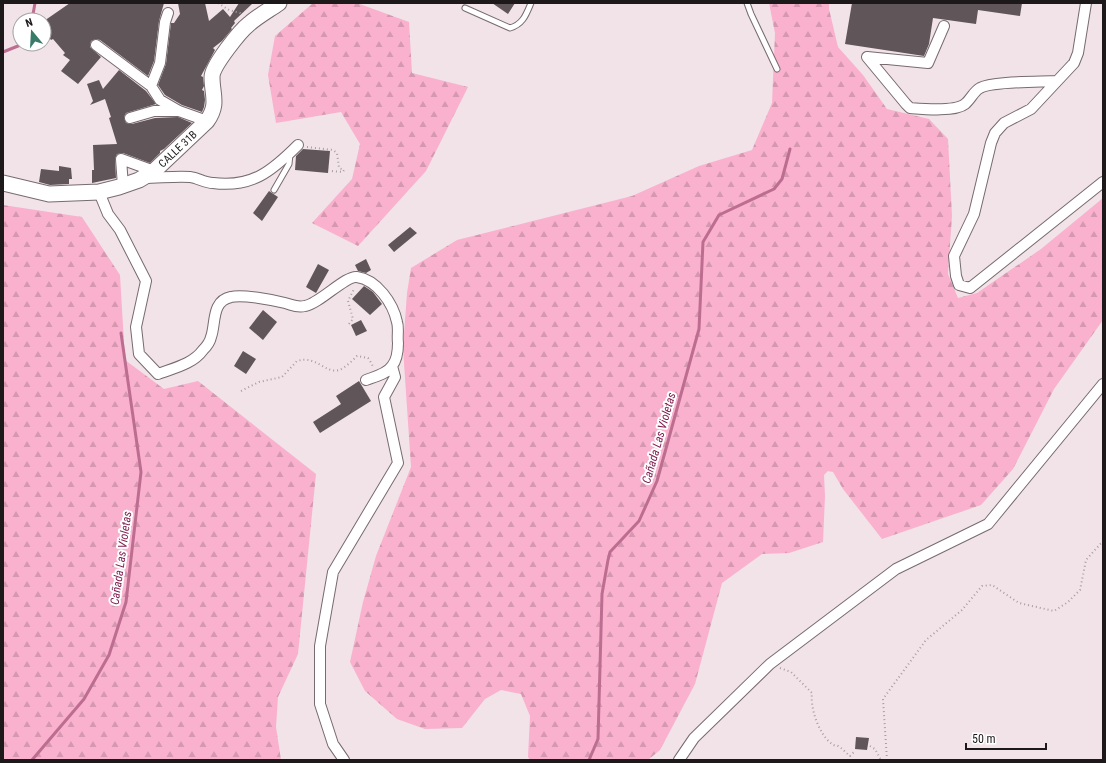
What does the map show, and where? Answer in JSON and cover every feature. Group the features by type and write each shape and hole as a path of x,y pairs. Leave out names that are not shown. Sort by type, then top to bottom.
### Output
{"street":[{"name":"CALLE 31B","path":"3,183 49,194 99,192 123,186 148,175 207,121 215,106 212,76 220,58 247,25 279,3"},
{"path":"1086,3 1078,53 1074,63 1031,109 1004,123 995,133 991,143 974,214 954,256 956,276 960,285 970,288 1103,182"},
{"path":"152,86 160,63 165,22 168,12"},
{"path":"944,26 928,63 867,57 910,108 945,109 964,105 980,88 990,85 1058,81"},
{"path":"96,44 152,86 160,100 179,111 207,121"},
{"path":"130,118 154,111 179,111"},
{"path":"123,186 121,159 148,175 191,177 212,183 233,185 259,177 281,162 298,144"},
{"path":"99,192 108,214 120,230 146,281 136,327 139,354 158,374 188,363 203,352 211,338 216,308 231,297 258,298 287,304 294,307 307,306 351,277 356,276 372,282 384,295 394,311 397,322 398,353 392,366 380,374 366,380"},
{"path":"344,760 333,744 320,704 320,646 334,572 398,463 384,397 395,377 392,366"},
{"path":"679,760 694,738 770,664 896,569 988,524 1103,384"}],"lane":[{"path":"465,8 510,28 526,18 530,3"},
{"path":"747,3 777,68"},
{"path":"274,190 289,164 290,153"}],"path":[{"path":"218,3 229,10 240,13 247,25"},
{"path":"298,144 306,147 333,150 337,154 339,168 344,170 343,172 331,171"},
{"path":"349,324 353,319 348,301 361,278"},
{"path":"241,391 259,382 282,377 297,361 306,359 317,362 326,368 334,370 340,369 357,356 368,358 374,371"},
{"path":"887,760 883,699 926,640 962,610 982,586 992,585 1019,603 1054,611 1068,602 1080,590 1086,560 1103,540"},
{"path":"770,664 791,672 812,693 811,701 819,727 833,745 840,747 850,756 855,751"},
{"path":"870,746 874,749 881,760"}],"green space":[{"path":"313,3 357,3 409,22 412,73 468,87 426,171 358,246 312,223 352,179 360,144 341,112 276,123 268,75 275,36"},
{"path":"769,3 829,3 829,9 838,47 863,75 887,109 929,119 948,139 952,216 948,274 958,298 977,293 1041,249 1103,198 1103,320 1054,389 1013,469 981,505 882,539 843,489 833,472 828,471 824,475 825,496 823,542 789,553 762,554 722,583 695,684 660,750 648,760 530,760 528,757 530,716 521,694 501,690 485,699 462,728 425,729 397,719 365,691 350,662 363,602 376,556 411,467 403,348 407,293 411,268 457,240 632,196 699,166 752,150 772,103 775,33"},
{"path":"3,205 82,217 120,275 125,360 164,389 198,381 316,474 298,654 278,697 276,727 281,760 3,760"}],"building":[{"path":"70,3 164,3 159,21 154,61 148,76 100,40 96,39 91,41 90,47 101,57 78,84 61,71 70,60 63,55 65,53 52,40 52,15"},
{"path":"178,3 205,3 209,21 223,9 230,17 239,3 253,3 234,21 235,23 231,28 232,29 222,41 213,48 215,50 201,76 203,77 204,86 202,90 204,91 205,100 202,112 182,105 165,95 158,85 166,64 171,23 174,23 180,14"},
{"path":"492,3 515,3 508,14"},
{"path":"852,3 1022,3 1020,16 978,10 976,24 933,18 929,44 924,56 845,44"},
{"path":"119,70 146,91 156,104 126,113 124,117 126,123 132,124 155,118 178,117 192,123 160,151 160,153 150,163 123,153 117,154 115,159 116,178 92,183 92,170 94,170 93,145 117,144 105,99 90,105 93,101 87,84 99,80 103,89"},
{"path":"303,149 330,151 328,173 295,170 296,156"},
{"path":"59,166 71,168 72,179 69,179 69,184 50,185 39,182 41,169 59,171"},
{"path":"269,191 278,197 262,221 253,213"},
{"path":"410,227 417,233 394,252 388,245"},
{"path":"366,259 371,270 366,273 358,271 355,265"},
{"path":"318,264 329,270 316,293 306,287"},
{"path":"364,286 373,292 382,304 370,315 352,299"},
{"path":"263,310 277,322 263,340 249,328"},
{"path":"361,320 367,331 356,336 351,325"},
{"path":"243,351 256,359 246,374 234,366"},
{"path":"359,381 371,401 320,433 313,422 341,404 336,396"},
{"path":"856,737 869,738 867,750 855,749"}],"waterway":[{"path":"33,12 35,3"},
{"path":"3,52 12,48"},
{"name":"Cañada Las Violetas","path":"589,760 598,739 602,594 608,560 610,552 639,521 657,481 699,329 703,242 719,215 774,189 782,179 790,149"},
{"name":"Cañada Las Violetas","path":"32,760 84,699 109,655 126,602 141,472 121,333"}]}
